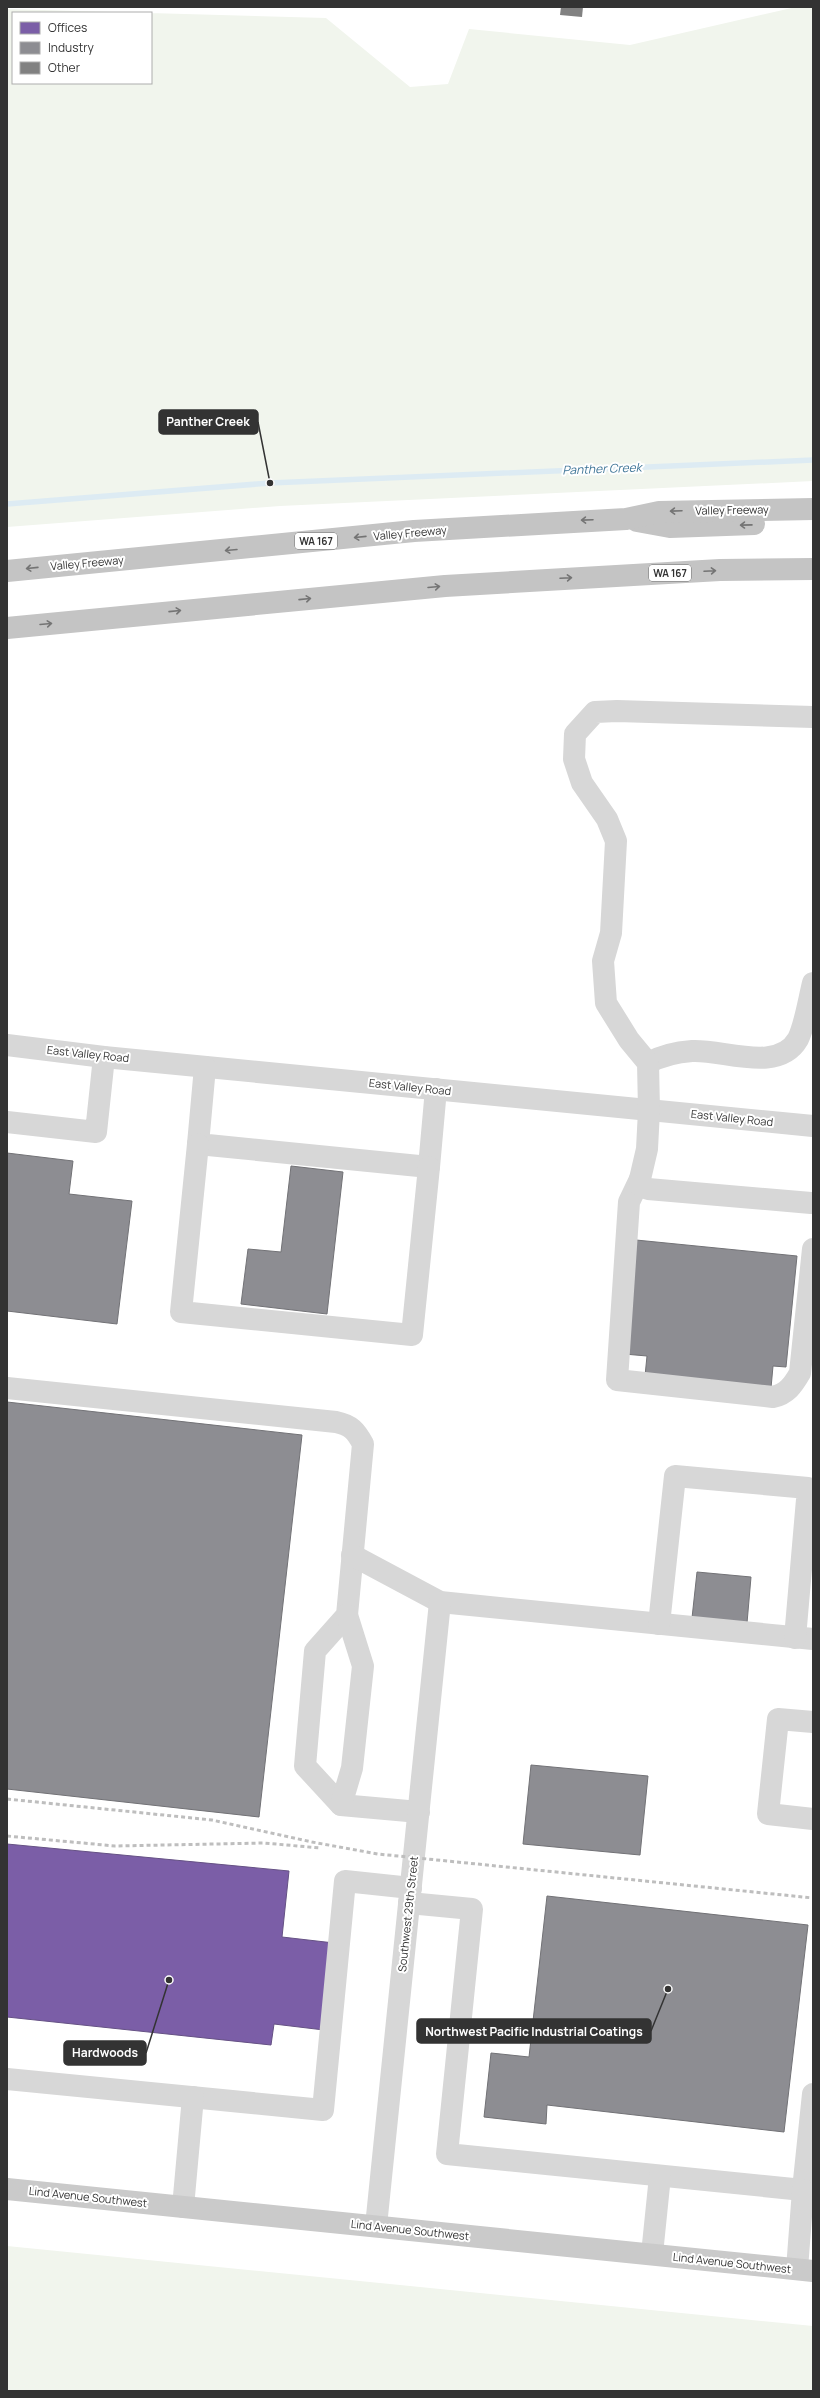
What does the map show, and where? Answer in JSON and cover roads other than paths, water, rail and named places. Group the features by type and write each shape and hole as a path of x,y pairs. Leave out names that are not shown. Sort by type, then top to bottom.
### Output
{"highway":[{"name":"Valley Freeway","path":"7,571 414,531 626,519 659,512 813,509"},
{"path":"626,519 670,527 813,524"},
{"name":"WA 167","path":"7,628 445,586 720,570 813,569"}],"main road":[{"name":"Lind Avenue Southwest","path":"7,2189 805,2270"}],"street":[{"path":"813,717 617,711 595,712 575,734 574,759 582,783 608,818 616,841 611,933 603,961 606,1003 629,1040 648,1063 649,1110 647,1149 640,1179 629,1202 617,1380 773,1397 782,1395 794,1383 800,1373 813,1249"},
{"path":"648,1063 659,1057 693,1051 773,1058 789,1049 798,1038 813,982"},
{"name":"East Valley Road","path":"7,1045 104,1057 813,1126"},
{"path":"7,1122 96,1132 104,1057"},
{"path":"205,1067 181,1312 404,1335 412,1335 436,1089"},
{"path":"198,1144 429,1167"},
{"path":"640,1179 641,1186 648,1189 812,1201"},
{"path":"7,1388 348,1425 363,1444 347,1615 363,1666 352,1768 341,1805"},
{"path":"352,1555 440,1602 659,1624 804,1638 808,1488 675,1476 659,1624"},
{"name":"Southwest 29th Street","path":"376,2226 440,1602"},
{"path":"347,1615 315,1651 305,1766 341,1805 419,1812"},
{"path":"813,1722 778,1719 768,1814 813,1819"},
{"path":"7,2079 323,2110 345,1881 472,1910 447,2154 803,2190"},
{"path":"805,2270 803,2190 813,2094"},
{"path":"183,2206 193,2097"},
{"path":"652,2254 660,2176"}],"waterway":[{"name":"Panther Creek","path":"7,504 270,483 813,460"}],"railway":[{"path":"7,1799 212,1820 312,1842 378,1854 813,1898"},
{"path":"7,1836 115,1846 264,1843 320,1848"}],"place":[{"name":"Panther Creek","path":"270,483"},
{"name":"Hardwoods","path":"169,1980"},
{"name":"Northwest Pacific Industrial Coatings","path":"668,1989"}]}
